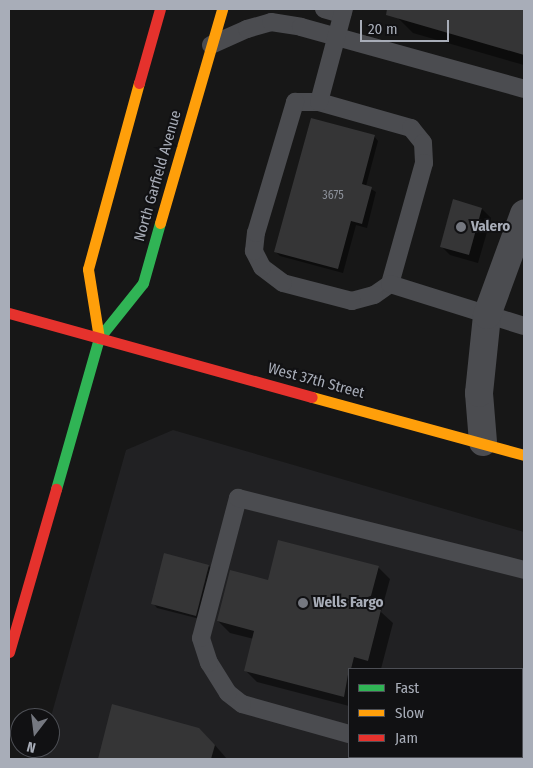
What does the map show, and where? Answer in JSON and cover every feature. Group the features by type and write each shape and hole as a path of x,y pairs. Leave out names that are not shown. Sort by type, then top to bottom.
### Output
{"main road":[{"name":"North Garfield Avenue","path":"99,338 88,269 160,9"},
{"name":"North Garfield Avenue","path":"9,652 13,625 99,338 144,283 222,9"},
{"name":"West 37th Street","path":"9,313 483,442 524,455"}],"street":[{"path":"483,442 479,393 487,315 524,214"}],"lane":[{"path":"319,102 343,11 324,9"},
{"path":"211,45 248,29 271,22 337,36 524,89"},
{"path":"295,102 319,102 411,128 423,143 424,163 390,284 374,295 352,301 283,282 262,267 254,251 256,233 295,102"},
{"path":"390,284 524,326"},
{"path":"348,734 242,704 228,693 209,663 201,638 238,498 524,570"}],"shaded area":[{"path":"173,430 524,532 524,759 39,759 60,758 60,708 53,708 126,450"}],"building":[{"path":"387,9 524,9 524,55 386,15"},
{"path":"311,118 375,135 362,184 372,187 362,224 351,221 338,269 274,252"},
{"name":"Valero","path":"453,199 482,208 469,255 440,247"},
{"path":"278,540 379,566 368,607 381,610 368,661 354,657 351,668 348,668 344,697 244,671 254,631 217,621 230,570 268,580"},
{"path":"164,553 209,565 196,616 151,604"},
{"path":"112,704 199,728 215,745 211,759 98,759"}],"traffic: fast":[{"path":"56,489 99,338 143,283 160,223"}],"traffic: slow":[{"path":"160,223 222,9"},
{"path":"99,338 88,269 139,83"},
{"path":"312,397 524,455"}],"traffic: jam":[{"path":"139,83 160,9"},
{"path":"9,313 312,397"},
{"path":"9,652 56,489"}],"place":[{"name":"Valero","path":"461,227"},
{"name":"Wells Fargo","path":"303,603"}]}
